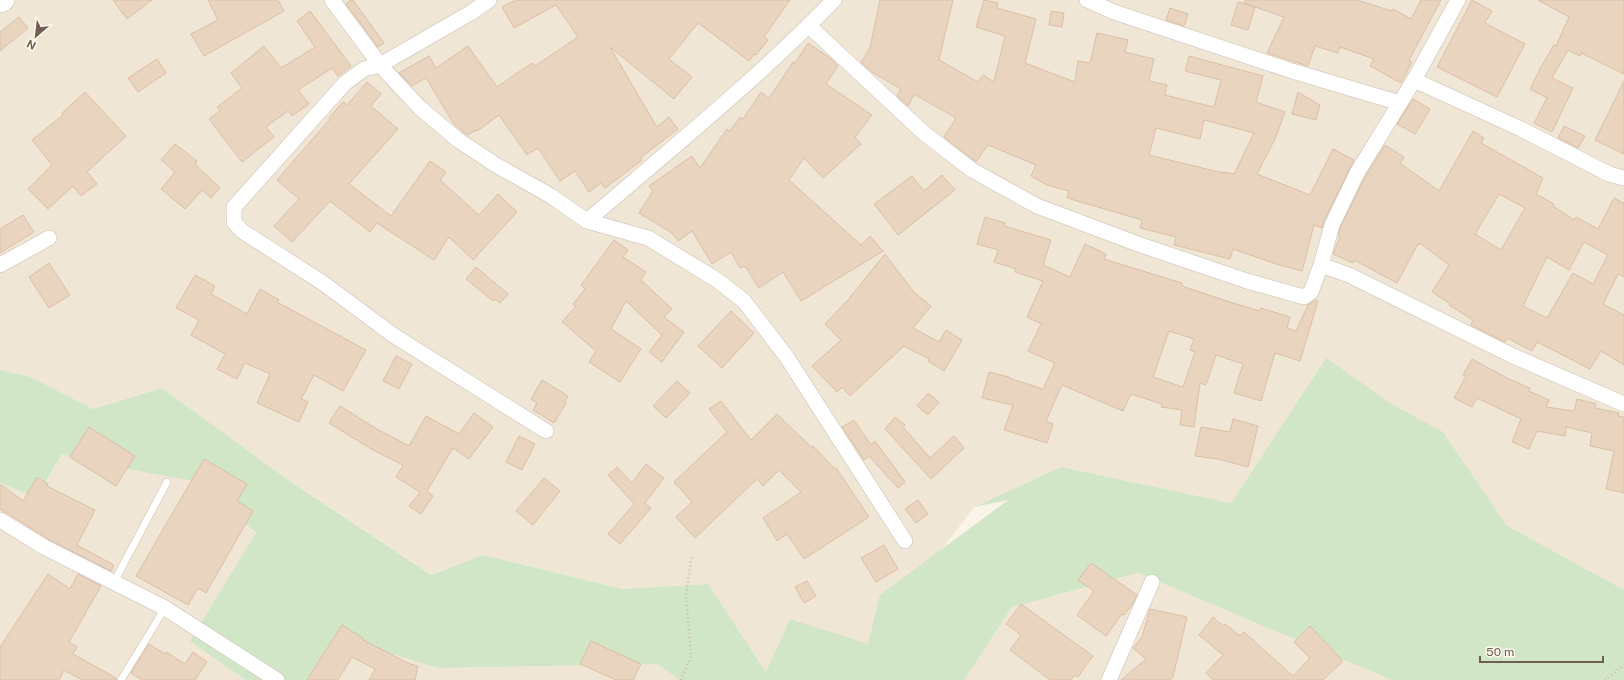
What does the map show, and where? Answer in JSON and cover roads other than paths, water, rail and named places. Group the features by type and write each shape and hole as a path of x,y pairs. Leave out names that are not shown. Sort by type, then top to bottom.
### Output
{"main road":[{"path":"0,2 4,0"}],"street":[{"path":"332,0 351,28 380,65 419,107 458,140 496,165 551,196 587,221 648,238 717,280 744,301 786,356 905,541"},
{"path":"489,0 472,12 380,65 364,69 345,82 234,207 234,222 242,231 323,283 393,335 546,431"},
{"path":"587,221 695,130 809,26 834,0"},
{"path":"1087,0 1114,12 1285,69 1400,103"},
{"path":"809,26 925,134 972,170 1037,206 1138,244 1247,281 1304,297 1311,292 1321,265 1332,225 1357,173 1414,80 1458,0"},
{"path":"1414,80 1521,129 1609,174 1624,178"},
{"path":"0,265 49,238"},
{"path":"1321,265 1349,275 1513,356 1624,404"},
{"path":"0,520 44,547 165,608 277,680"},
{"path":"1109,680 1152,582"}],"lane":[{"path":"114,583 166,482"},
{"path":"121,680 165,608"}]}
